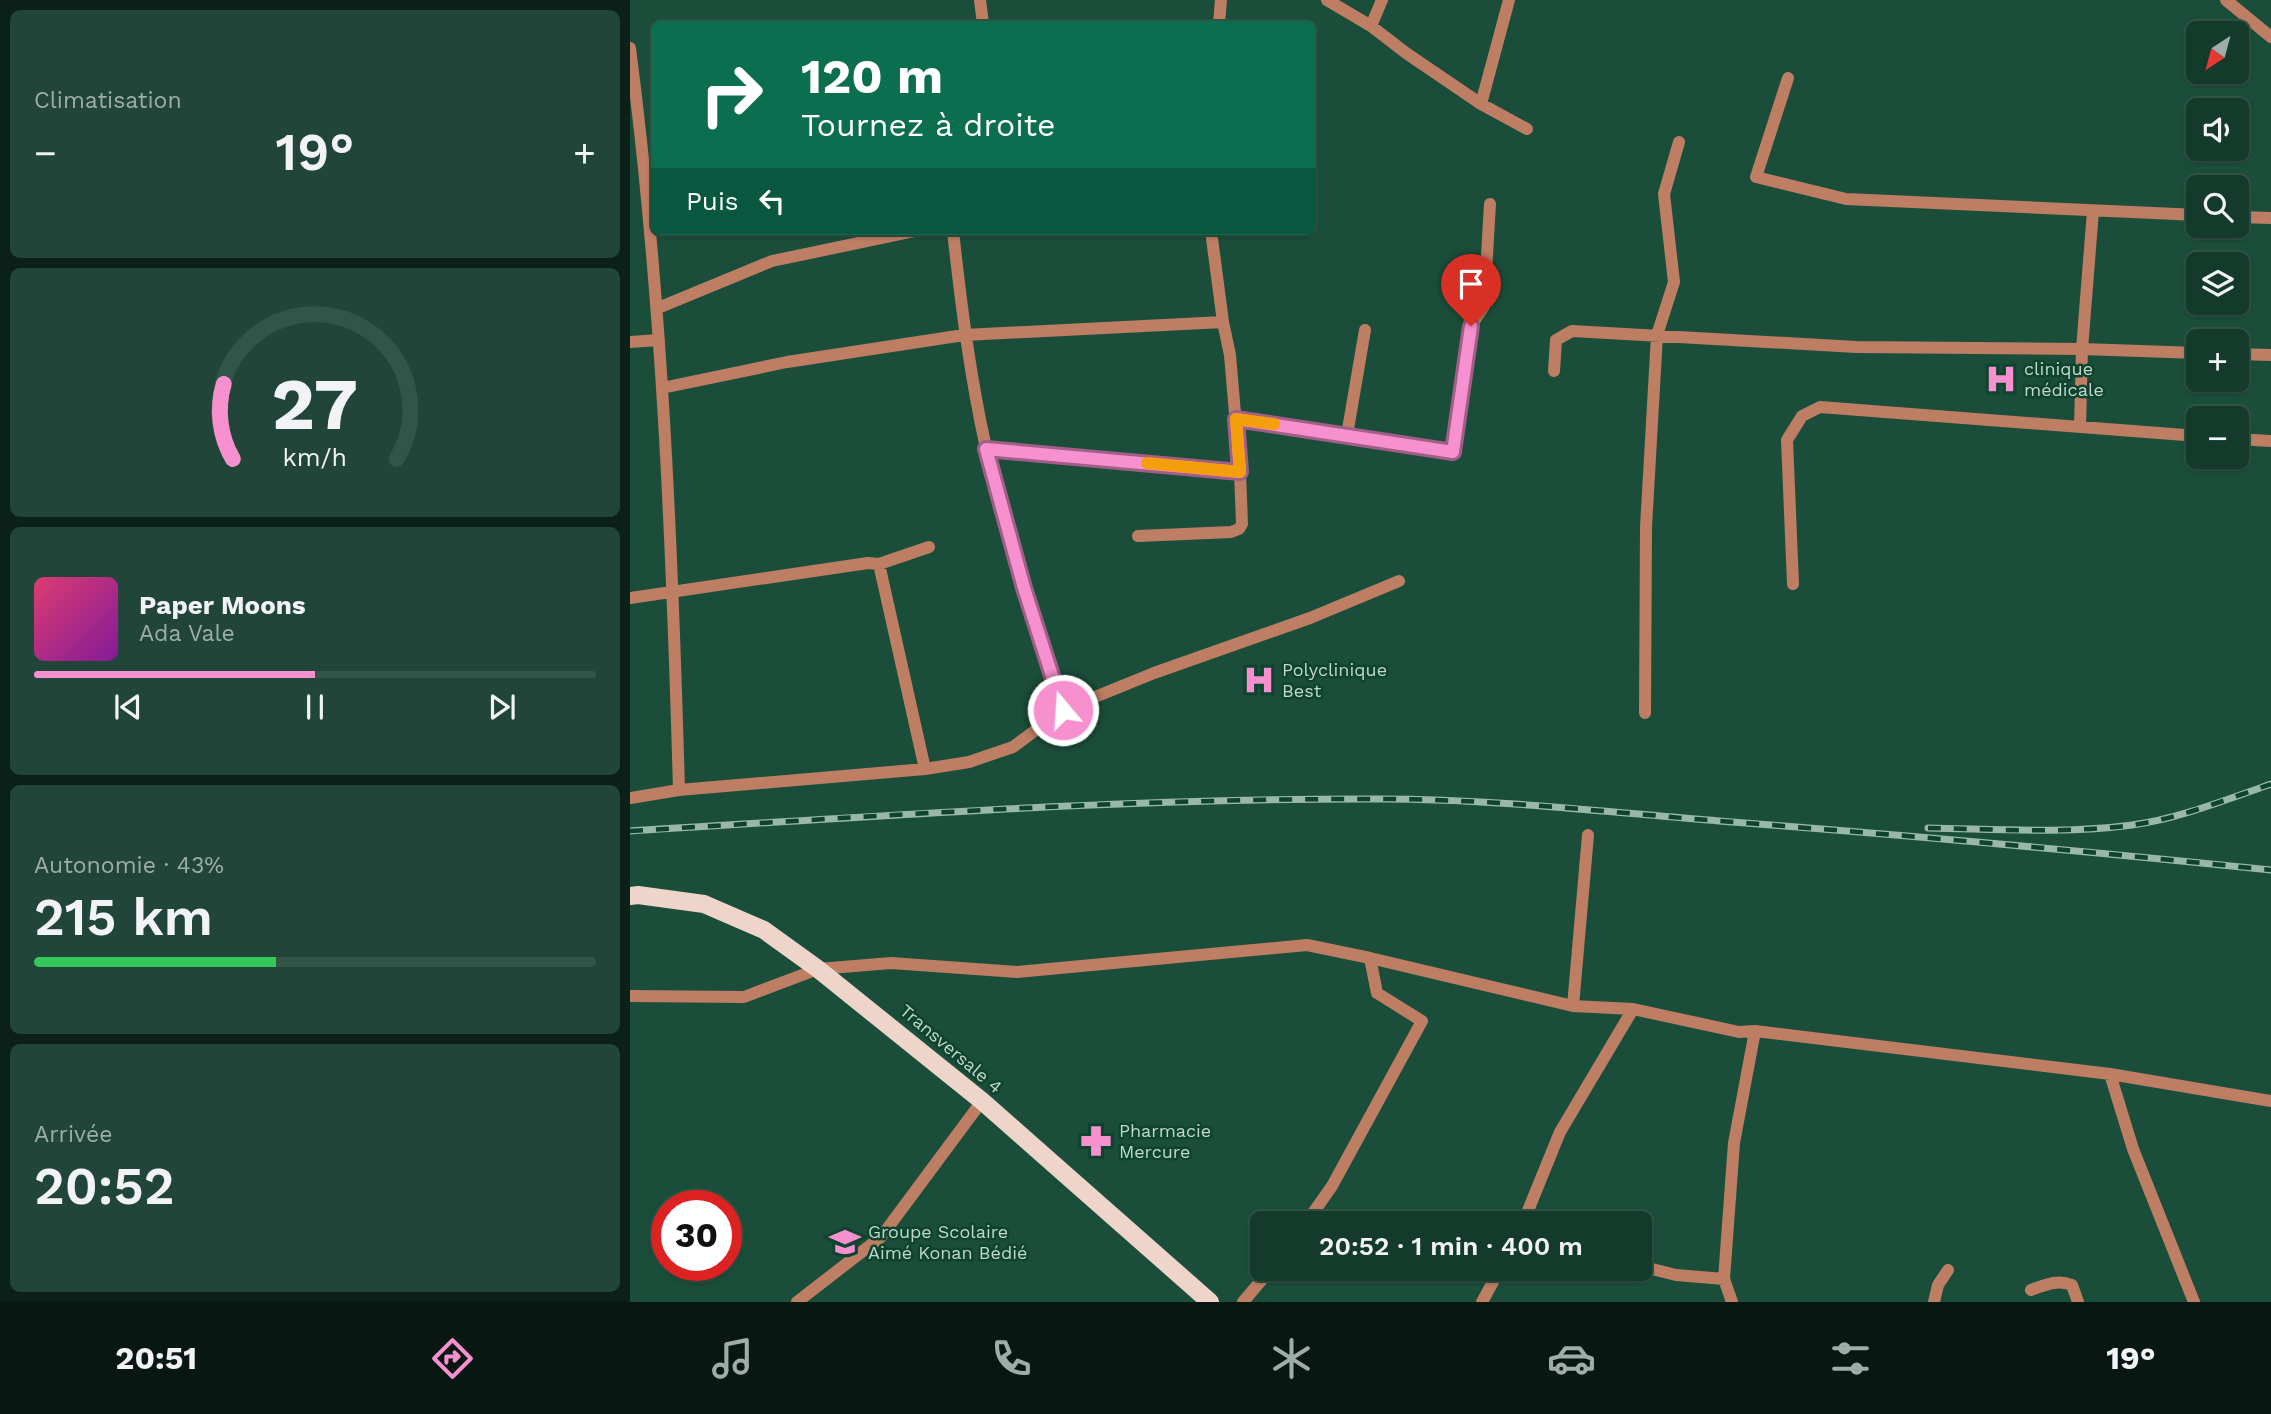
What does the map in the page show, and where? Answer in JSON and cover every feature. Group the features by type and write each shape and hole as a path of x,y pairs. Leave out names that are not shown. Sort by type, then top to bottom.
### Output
{"main road":[{"name":"Transversale 4","path":"630,896 704,904 764,930 818,969 982,1101 1210,1302"}],"street":[{"path":"980,0 983,21"},
{"path":"1219,21 1221,0"},
{"path":"1327,0 1371,26 1481,104 1527,129"},
{"path":"1371,26 1382,0"},
{"path":"1481,104 1509,0"},
{"path":"2226,0 2271,37"},
{"path":"630,48 648,138 651,189"},
{"path":"1788,78 1756,177 1846,199 2186,215"},
{"path":"1645,713 1646,527 1657,335 1674,282 1664,194 1679,142"},
{"path":"1236,419 1453,452 1471,326 1484,306 1490,204"},
{"path":"2080,427 2082,349 2093,211"},
{"path":"2249,217 2271,218"},
{"path":"654,235 674,591 679,790"},
{"path":"658,308 772,261 896,235"},
{"path":"953,235 964,335 986,449 1024,588 1063,710"},
{"path":"1138,536 1231,532 1239,529 1242,524 1230,355 1212,235"},
{"path":"662,388 787,362 964,335 1223,322"},
{"path":"1348,435 1365,330"},
{"path":"1554,371 1556,341 1572,331 1856,348 2082,349 2186,353"},
{"path":"630,342 659,340"},
{"path":"2249,354 2271,355"},
{"path":"1793,584 1787,440 1802,416 1820,407 2186,435"},
{"path":"2249,440 2271,441"},
{"path":"986,449 1240,472"},
{"path":"630,598 868,563 879,564 929,547"},
{"path":"879,564 925,769"},
{"path":"630,798 679,790 925,769 969,762 1013,747 1063,710 1154,673 1310,618 1399,581"},
{"path":"1573,1006 1588,835"},
{"path":"630,996 744,997 818,969 891,963 1017,972 1307,945 1573,1006 1633,1009 1739,1032 1755,1031 2110,1074 2271,1101"},
{"path":"1314,1211 1332,1186 1422,1021 1377,993 1370,958"},
{"path":"1528,1211 1560,1132 1633,1009"},
{"path":"1732,1302 1724,1279 1734,1143 1755,1031"},
{"path":"2110,1074 2133,1149 2194,1302"},
{"path":"797,1302 881,1237 982,1101"},
{"path":"1652,1269 1676,1275 1724,1279"},
{"path":"1934,1302 1938,1285 1948,1270"},
{"path":"1244,1302 1261,1281"},
{"path":"1482,1302 1493,1281"},
{"path":"2031,1290 2049,1283 2065,1282 2072,1285 2078,1302"}],"railway":[{"path":"1928,828 2056,830 2132,825 2184,813 2271,784"},
{"path":"630,831 1193,801 1466,801 1857,832 2271,870"}],"slow traffic":[{"path":"1147,463 1240,472 1236,419 1274,424"}],"place":[{"name":"clinique médicale","path":"2001,379"},
{"name":"Polyclinique Best","path":"1259,680"},
{"name":"Pharmacie Mercure","path":"1096,1141"},
{"name":"Groupe Scolaire Aimé Konan Bédié","path":"845,1242"}],"route":[{"path":"1063,710 1024,588 986,449 1240,472 1236,419 1453,452 1471,326"}]}
